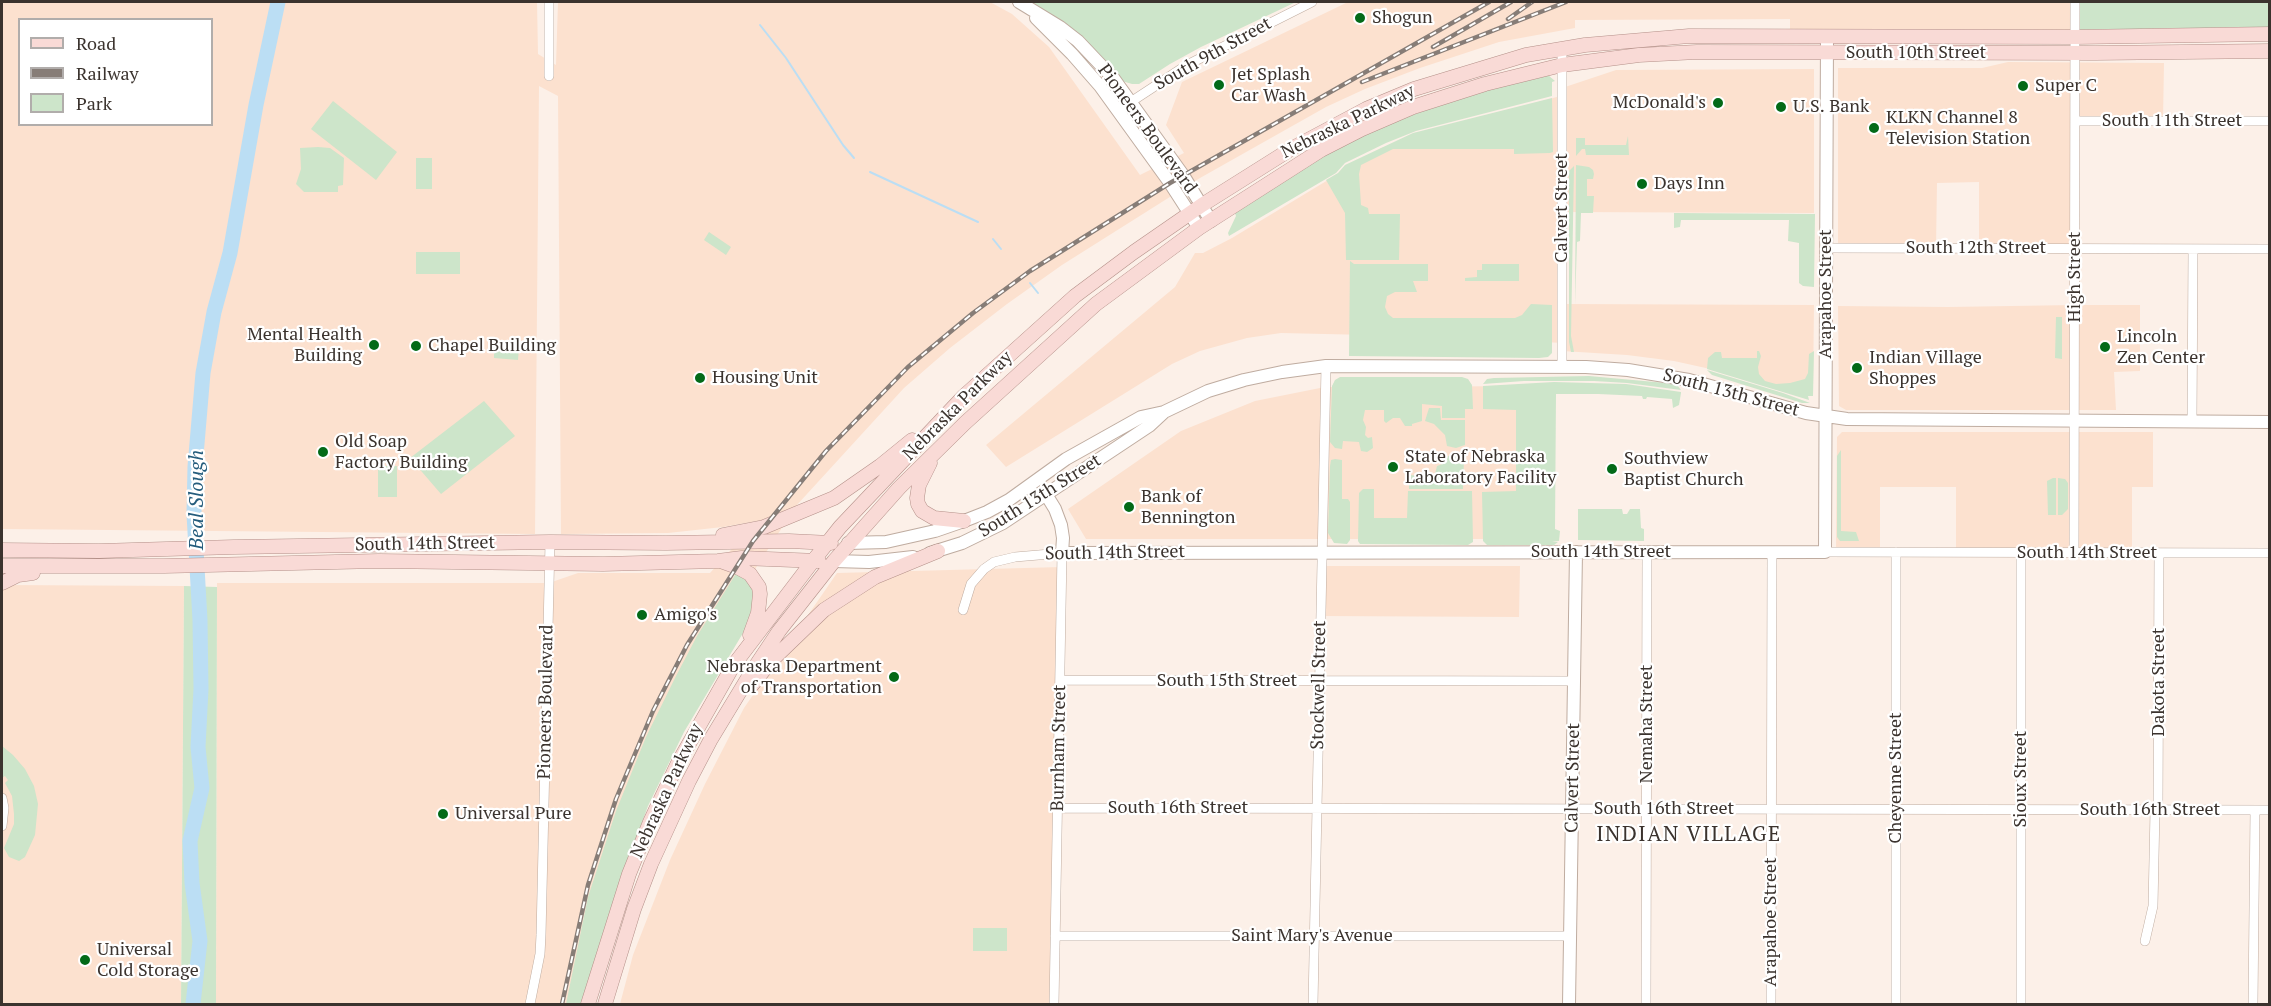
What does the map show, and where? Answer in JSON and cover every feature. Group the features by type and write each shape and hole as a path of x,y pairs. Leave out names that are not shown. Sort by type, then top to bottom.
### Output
{"main road":[{"name":"Pioneers Boulevard","path":"1018,2 1078,41 1114,79 1202,205 1205,224"},
{"name":"Pioneers Boulevard","path":"1018,2 1072,54 1100,86 1170,183 1189,214 1205,224"},
{"name":"South 10th Street","path":"1562,48 1614,41 1689,36 2075,37 2270,34"},
{"name":"Arapahoe Street","path":"1826,552 1827,36"},
{"name":"Nebraska Parkway","path":"588,1005 619,900 642,839 678,763 733,666 827,543 964,396 1075,296 1202,205 1291,149 1390,99 1472,70 1562,48"},
{"name":"South 10th Street","path":"1562,65 1660,53 2265,51"},
{"name":"Nebraska Parkway","path":"605,1005 623,942 651,864 689,781 719,726 779,631 848,543 940,447 992,396 1096,304 1149,263 1286,171 1362,129 1413,107 1512,76 1562,65"},
{"name":"South 13th Street","path":"848,543 886,542 935,531 964,521 1009,500 1035,479 1106,435 1141,417 1164,412 1208,391 1245,380 1326,366 1628,370 1677,377 1725,388 1826,417 1877,420 2270,422"},
{"path":"666,543 712,538 764,527 834,498 880,466 964,396"},
{"name":"South 13th Street","path":"834,561 898,560 938,552 1003,524 1149,426 1164,412"},
{"path":"940,447 919,485 916,498 927,515 934,518 964,521"},
{"name":"Burnham Street","path":"1047,496 1061,525 1062,553"},
{"name":"South 14th Street","path":"2,550 99,551 550,542 789,541 848,543"},
{"path":"719,726 771,661 824,610 875,577 938,552"},
{"name":"Calvert Street","path":"1569,1005 1576,552"},
{"name":"South 14th Street","path":"1062,553 1826,552"},
{"name":"South 14th Street","path":"2,566 164,566 379,561 603,564 718,561 742,558 834,561"},
{"path":"718,561 750,574 760,594 755,625 733,666"},
{"path":"2,583 18,575 68,567"}],"street":[{"path":"549,2 549,76"},
{"name":"South 9th Street","path":"1117,111 1187,65 1312,2"},
{"name":"High Street","path":"2074,553 2075,2"},
{"name":"Calvert Street","path":"1562,48 1562,368"},
{"name":"South 11th Street","path":"2075,121 2270,121"},
{"name":"South 12th Street","path":"1826,248 2270,249"},
{"path":"2192,422 2193,249"},
{"name":"Stockwell Street","path":"1313,1005 1326,366"},
{"name":"Pioneers Boulevard","path":"530,1005 542,934 550,542"},
{"name":"Nemaha Street","path":"1646,1005 1647,552"},
{"name":"Arapahoe Street","path":"1771,1005 1772,552"},
{"name":"South 14th Street","path":"1826,552 2270,553"},
{"name":"Cheyenne Street","path":"1896,552 1896,1005"},
{"name":"South 14th Street","path":"963,610 970,584 994,562 1015,557 1062,553"},
{"name":"Burnham Street","path":"1054,1005 1062,553"},
{"name":"Sioux Street","path":"2021,553 2021,1005"},
{"name":"Dakota Street","path":"2145,941 2153,906 2157,810 2159,554"},
{"name":"South 15th Street","path":"1060,680 1574,681"},
{"path":"2,798 4,808 2,826"},
{"name":"South 16th Street","path":"1058,808 2270,810"},
{"path":"2253,1005 2255,810"},
{"name":"Saint Mary's Avenue","path":"1055,936 1570,936"}],"shaded area":[{"path":"2,2 537,2 538,54 556,65 558,2 990,2 1012,14 1049,47 1140,175 1184,153 1166,125 1182,82 1348,2 2075,2 2075,30 1790,30 1790,19 1575,20 1575,28 1499,42 1420,68 1326,107 1200,178 1062,265 1007,304 950,348 904,388 796,506 677,690 573,1004 216,1004 217,583 549,583 578,573 710,573 757,521 668,533 561,534 558,96 539,86 535,534 2,529"},
{"path":"2008,62 2164,63 2163,120 2075,121 2075,248 1979,248 1979,182 1937,183 1936,248 1838,248 1838,68 1982,68"},
{"path":"1814,69 1814,213 1563,212 1563,304 1814,305 1813,389 1806,398 1733,374 1674,361 1562,351 1562,343 1456,337 1281,333 1247,338 1200,351 1172,364 1006,467 986,445 1175,287 1195,253 1203,253 1232,238 1381,148 1560,96 1562,88 1616,70"},
{"name":"Indian Village Shoppes","path":"2140,305 2140,371 2114,372 2116,410 1846,410 1839,406 1838,306"},
{"path":"1550,386 1548,539 1086,539 1068,509 1181,431 1255,401 1325,387"},
{"path":"1842,432 2153,432 2153,487 2132,487 2132,553 1956,553 1956,487 1880,487 1880,553 1836,552 1837,437"},
{"path":"1321,566 1520,566 1519,617 1320,616"},
{"name":"Nebraska Department of Transportation","path":"1062,567 1054,1004 620,1004 633,955 670,860 705,784 744,708 837,573"},
{"path":"2,585 184,586 181,1004 2,1004"}],"green space":[{"path":"1030,2 1296,2 1201,47 1139,84 1132,84 1122,81 1063,24"},
{"path":"2075,2 2269,2 2269,27 2075,30"},
{"path":"1548,75 1555,81 1552,82 1552,96 1416,131 1386,143 1345,163 1336,173 1229,236 1235,213 1258,195 1305,165 1382,126 1482,90"},
{"path":"1552,98 1553,152 1514,154 1514,149 1393,149 1361,165 1359,174 1361,205 1368,208 1369,214 1400,214 1399,260 1346,260 1345,213 1326,180 1338,173 1345,165 1413,133"},
{"path":"333,101 397,152 376,180 311,129"},
{"path":"1628,136 1629,155 1586,155 1585,149 1582,149 1576,156 1576,138 1585,138 1585,145 1626,145"},
{"path":"300,148 330,148 344,158 343,185 338,186 338,192 304,192 296,184 301,169"},
{"path":"416,158 432,158 432,189 416,189"},
{"path":"1576,165 1593,170 1593,179 1587,179 1587,196 1594,196 1593,213 1581,213 1580,241 1577,242 1575,305"},
{"path":"1574,166 1571,336 1574,352 1571,352 1569,342 1569,171"},
{"path":"1674,213 1815,214 1814,287 1803,286 1799,283 1799,243 1788,241 1789,220 1681,220 1680,227 1674,228"},
{"path":"709,232 731,247 726,255 704,240"},
{"path":"416,252 460,252 460,274 416,274"},
{"path":"1350,261 1354,264 1428,264 1428,281 1413,281 1417,292 1395,292 1387,296 1385,307 1393,318 1515,318 1522,315 1531,304 1552,305 1552,353 1548,357 1539,358 1349,356"},
{"path":"1482,264 1519,264 1519,281 1465,281 1465,278 1477,277 1477,270 1482,270"},
{"path":"2056,317 2062,317 2062,359 2055,358"},
{"path":"494,346 519,348 518,360 494,358"},
{"path":"1757,351 1761,356 1759,374 1765,381 1776,384 1805,379 1808,373 1809,354 1814,351 1813,396 1808,396 1809,400 1707,369 1708,358 1715,352 1721,352 1722,358 1757,358"},
{"path":"1707,370 1810,403 1802,403 1712,375"},
{"path":"1589,376 1666,383 1677,385 1681,390 1594,381 1524,381 1483,384 1487,379 1494,378"},
{"path":"1340,377 1462,377 1468,379 1472,385 1473,409 1465,409 1465,418 1442,418 1442,406 1422,404 1422,421 1412,426 1405,426 1400,418 1393,418 1386,423 1384,410 1365,410 1363,420 1366,427 1365,435 1368,438 1372,437 1373,448 1367,452 1361,451 1359,442 1343,441 1342,449 1335,448 1330,442 1332,386"},
{"path":"1554,382 1626,384 1681,393 1679,405 1673,408 1672,399 1647,397 1643,399 1642,396 1598,394 1556,394 1555,529 1560,531 1559,541 1552,541 1558,542 1554,545 1487,545 1483,541 1482,492 1516,491 1516,410 1483,409 1483,386"},
{"path":"484,401 515,436 441,494 410,458"},
{"path":"1429,408 1440,408 1441,420 1465,420 1465,445 1456,448 1447,446 1445,435 1434,424 1425,421"},
{"path":"1841,450 1841,531 1856,532 1859,541 1840,541 1837,537 1837,456"},
{"path":"1455,455 1464,458 1463,489 1409,489 1409,475 1432,477 1437,466 1445,463 1448,456"},
{"path":"1331,460 1342,460 1342,499 1348,499 1350,502 1350,540 1347,544 1334,543 1328,533 1330,466"},
{"path":"378,466 397,466 397,497 378,497"},
{"path":"2056,478 2056,515 2048,515 2047,481"},
{"path":"2058,478 2065,479 2068,483 2068,509 2062,515 2058,515"},
{"path":"1363,489 1374,489 1374,518 1407,518 1408,491 1472,491 1473,542 1468,545 1360,544 1358,541 1359,493"},
{"path":"1578,509 1622,509 1623,514 1627,514 1630,509 1640,509 1644,541 1578,540"},
{"path":"737,572 743,575 752,586 755,600 746,628 684,732 648,806 611,908 582,1004 566,1004 588,897 616,811 646,737 675,678 697,636"},
{"path":"184,586 217,587 216,1004 181,1004"},
{"path":"2,746 25,769 34,786 38,804 35,835 25,857 19,861 9,857 4,848 14,824 14,814 12,796 5,783 8,780 5,776 2,778"},
{"path":"973,928 1007,928 1007,951 973,951"}],"waterway":[{"name":"Beal Slough","path":"193,1004 200,941 192,883 190,841 202,788 198,747 201,689 194,514 195,467 203,373 214,312 230,253 256,105 278,2"},
{"path":"760,25 786,58 854,158"},
{"path":"870,172 978,222"},
{"path":"993,239 1001,249"},
{"path":"1030,283 1038,293"}],"railway":[{"path":"562,1004 588,885 616,799 653,711 687,645 753,541 826,451 908,367 973,313 1030,271 1170,183 1489,2"},
{"path":"1433,47 1511,2"},
{"path":"1508,19 1532,2"},
{"path":"1362,82 1566,2"}],"place":[{"name":"Shogun","path":"1360,18"},
{"name":"Jet Splash Car Wash","path":"1219,85"},
{"name":"Super C","path":"2023,86"},
{"name":"McDonald's","path":"1718,103"},
{"name":"U.S. Bank","path":"1781,107"},
{"name":"KLKN Channel 8 Television Station","path":"1874,128"},
{"name":"Days Inn","path":"1642,184"},
{"name":"Mental Health Building","path":"374,345"},
{"name":"Chapel Building","path":"416,346"},
{"name":"Lincoln Zen Center","path":"2105,347"},
{"name":"Indian Village Shoppes","path":"1857,368"},
{"name":"Housing Unit","path":"700,378"},
{"name":"Old Soap Factory Building","path":"323,452"},
{"name":"State of Nebraska Laboratory Facility","path":"1393,467"},
{"name":"Southview Baptist Church","path":"1612,469"},
{"name":"Bank of Bennington","path":"1129,507"},
{"name":"Amigo's","path":"642,615"},
{"name":"Nebraska Department of Transportation","path":"894,677"},
{"name":"Universal Pure","path":"443,814"},
{"name":"Universal Cold Storage","path":"85,960"}],"district":[{"name":"INDIAN VILLAGE","path":"1689,835"}]}
